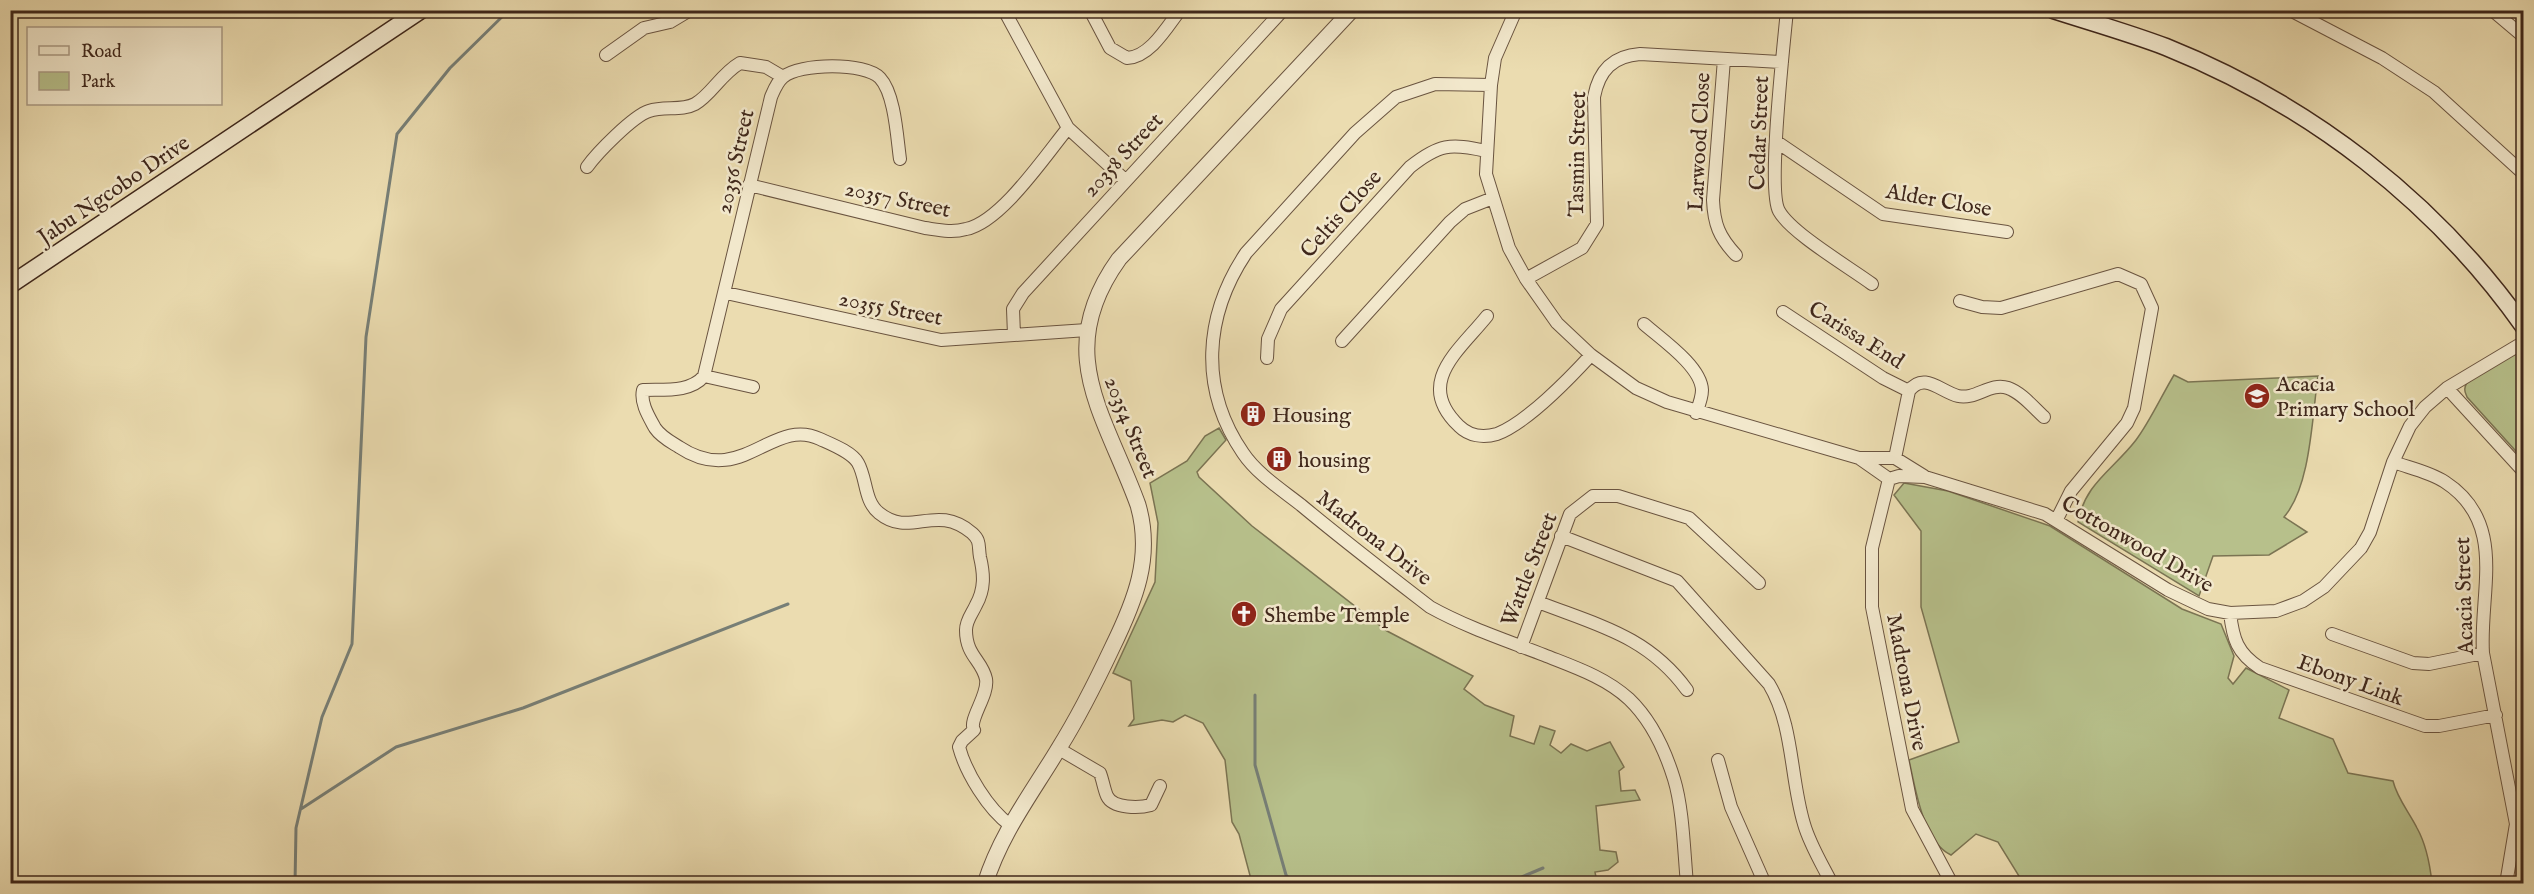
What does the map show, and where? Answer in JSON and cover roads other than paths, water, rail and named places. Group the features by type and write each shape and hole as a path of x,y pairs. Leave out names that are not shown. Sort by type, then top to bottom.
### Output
{"main road":[{"name":"Jabu Ngcobo Drive","path":"10,285 421,10"},
{"path":"2053,10 2164,46 2214,68 2329,133 2375,167 2471,258 2523,327"}],"street":[{"path":"606,55 644,28 670,22 690,10"},
{"path":"1004,10 1068,128 1125,180"},
{"path":"1089,10 1110,48 1127,58 1140,56 1154,43 1180,10"},
{"name":"20358 Street","path":"1014,335 1013,309 1023,293 1283,10"},
{"name":"20354 Street","path":"985,884 1010,825 1059,749 1122,628 1141,578 1144,561 1143,521 1088,377 1087,330 1102,282 1119,259 1352,10"},
{"name":"Cottonwood Drive","path":"1516,10 1496,58 1491,85 1486,174 1509,248 1526,279 1557,323 1591,355 1636,388 1696,413 1858,458 1894,460 1925,477 1998,498 2057,519 2192,603 2230,613 2276,611 2303,601 2324,587 2343,569 2370,532 2393,462 2410,426 2425,406 2447,387 2523,342"},
{"name":"Cedar Street","path":"1787,10 1774,193 1779,212 1792,226 1872,284"},
{"path":"2492,10 2523,37"},
{"path":"2296,12 2382,58 2434,92 2523,174"},
{"name":"Tasmin Street","path":"1526,279 1582,248 1597,224 1594,97 1599,78 1607,66 1617,58 1640,54 1782,62"},
{"name":"Larwood Close","path":"1724,59 1713,200 1714,222 1722,240 1736,255"},
{"path":"587,167 598,152 642,115 651,110 696,104 718,79 740,63 766,67 783,77 793,71 815,67 859,68 875,74 886,88 900,159"},
{"name":"20356 Street","path":"704,376 726,293 771,97 783,77"},
{"name":"Madrona Drive","path":"1491,85 1435,84 1414,89 1396,97 1355,133 1246,253 1232,273 1219,302 1214,324 1213,375 1226,422 1244,454 1268,479 1430,607 1457,622 1607,682 1629,700 1646,719 1661,745 1674,781 1688,884"},
{"name":"20357 Street","path":"749,185 925,228 952,232 969,229 997,214 1068,128"},
{"name":"Alder Close","path":"1777,142 1883,214 2007,232"},
{"name":"Celtis Close","path":"1267,358 1268,339 1281,309 1410,167 1428,153 1449,146 1486,151"},
{"path":"1342,341 1450,222 1465,208 1493,198"},
{"path":"1960,301 1982,307 2001,308 2109,274 2118,274 2133,279 2146,291 2152,312 2134,408 2127,423 2071,490 2057,519"},
{"name":"20355 Street","path":"726,293 941,340 1087,330"},
{"name":"Carissa End","path":"1784,312 1883,378 1909,391"},
{"path":"1487,316 1448,364 1439,383 1443,406 1458,425 1470,434 1480,436 1508,429 1558,388 1591,355"},
{"path":"1644,324 1690,366 1698,377 1702,390 1696,413"},
{"path":"753,387 704,376 696,383 682,389 642,391 644,405 657,431 691,455 736,460 781,438 798,435 818,438 858,463 873,507 886,517 903,523 936,519 952,520 980,542 984,586 966,629 969,652 986,680 984,696 973,721 974,730 959,747 971,774 1002,819 1010,825"},
{"path":"1894,460 1881,465 1890,476 1902,471 1894,460 1909,391 1915,384 1927,382 1963,397 1992,387 2005,387 2020,395 2044,417"},
{"path":"2447,387 2523,472"},
{"name":"Cottonwood Drive","path":"1858,458 1890,476 1925,477"},
{"name":"Acacia Street","path":"2393,462 2445,482 2479,519 2484,532 2487,559 2481,628 2483,653 2516,825 2506,884"},
{"name":"Madrona Drive","path":"1890,476 1872,548 1872,607 1912,809 1952,884"},
{"name":"Wattle Street","path":"1521,647 1570,514 1582,501 1593,496 1618,496 1689,518 1759,583"},
{"path":"1561,536 1677,581 1769,684 1778,699 1784,720 1804,826 1832,884"},
{"path":"1538,602 1636,641 1667,666 1687,690"},
{"name":"Ebony Link","path":"2230,613 2236,646 2245,658 2260,668 2425,726 2439,726 2496,715"},
{"path":"2332,634 2413,663 2429,664 2483,653"},
{"path":"1059,749 1100,773 1107,795 1113,803 1134,807 1151,805 1160,786"},
{"path":"1718,760 1729,802 1766,884"}],"waterway":[{"path":"295,884 296,828 322,717 352,644 366,337 397,134 450,68 509,10"},
{"path":"301,809 396,747 523,708 788,604"},
{"path":"1255,695 1255,765 1286,875 1294,884"},
{"path":"1505,884 1543,868"}],"place":[{"name":"Acacia Primary School","path":"2257,396"},
{"name":"Housing","path":"1253,414"},
{"name":"housing","path":"1279,459"},
{"name":"Shembe Temple","path":"1244,614"}]}
